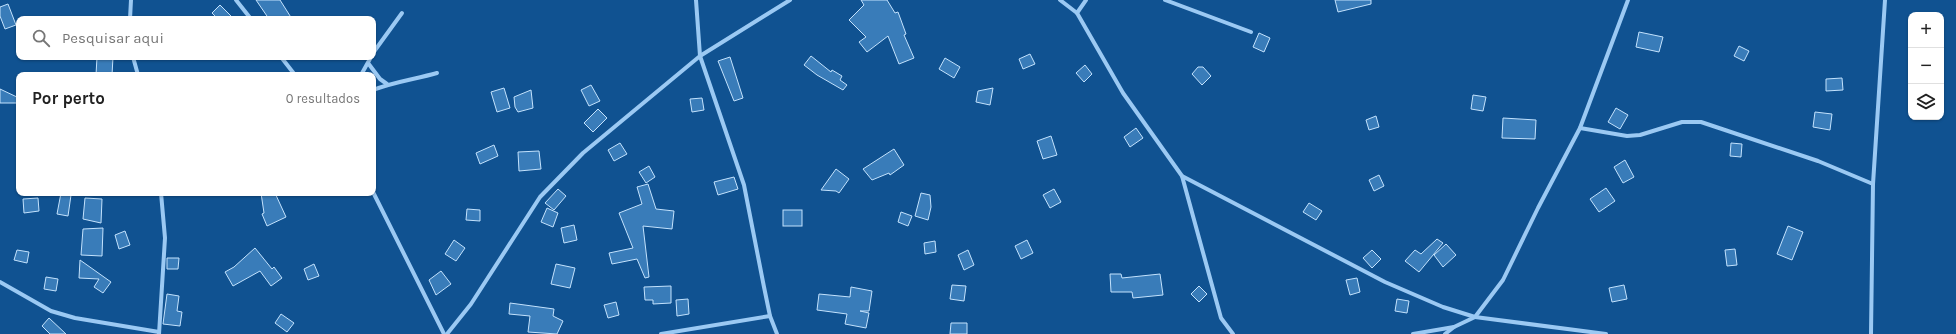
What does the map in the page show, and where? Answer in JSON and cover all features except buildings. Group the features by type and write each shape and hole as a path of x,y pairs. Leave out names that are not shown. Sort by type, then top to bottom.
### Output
{"street":[{"path":"130,16 131,0"},
{"path":"236,0 249,16"},
{"path":"696,0 700,56 744,184 770,316 777,334"},
{"path":"375,196 446,334 471,304 540,197 583,153 700,56 790,0"},
{"path":"1060,0 1077,13 1123,93 1182,176 1221,318 1233,334"},
{"path":"1077,13 1086,0"},
{"path":"1165,0 1251,32"},
{"path":"1445,334 1454,327 1475,317 1504,280 1538,208 1580,128 1628,0"},
{"path":"1871,334 1873,184 1885,0"},
{"path":"376,50 402,13"},
{"path":"134,60 137,72"},
{"path":"283,60 293,72"},
{"path":"363,72 370,60"},
{"path":"368,63 375,72"},
{"path":"376,73 387,84"},
{"path":"376,89 387,84 402,83 437,73"},
{"path":"1580,128 1627,136 1640,135 1682,122 1701,122 1818,161 1873,184"},
{"path":"1182,176 1385,282 1443,307 1475,317 1606,334"},
{"path":"0,282 51,311 75,318 159,333 165,238 162,196"},
{"path":"661,334 770,316"},
{"path":"1412,334 1454,327"}]}
